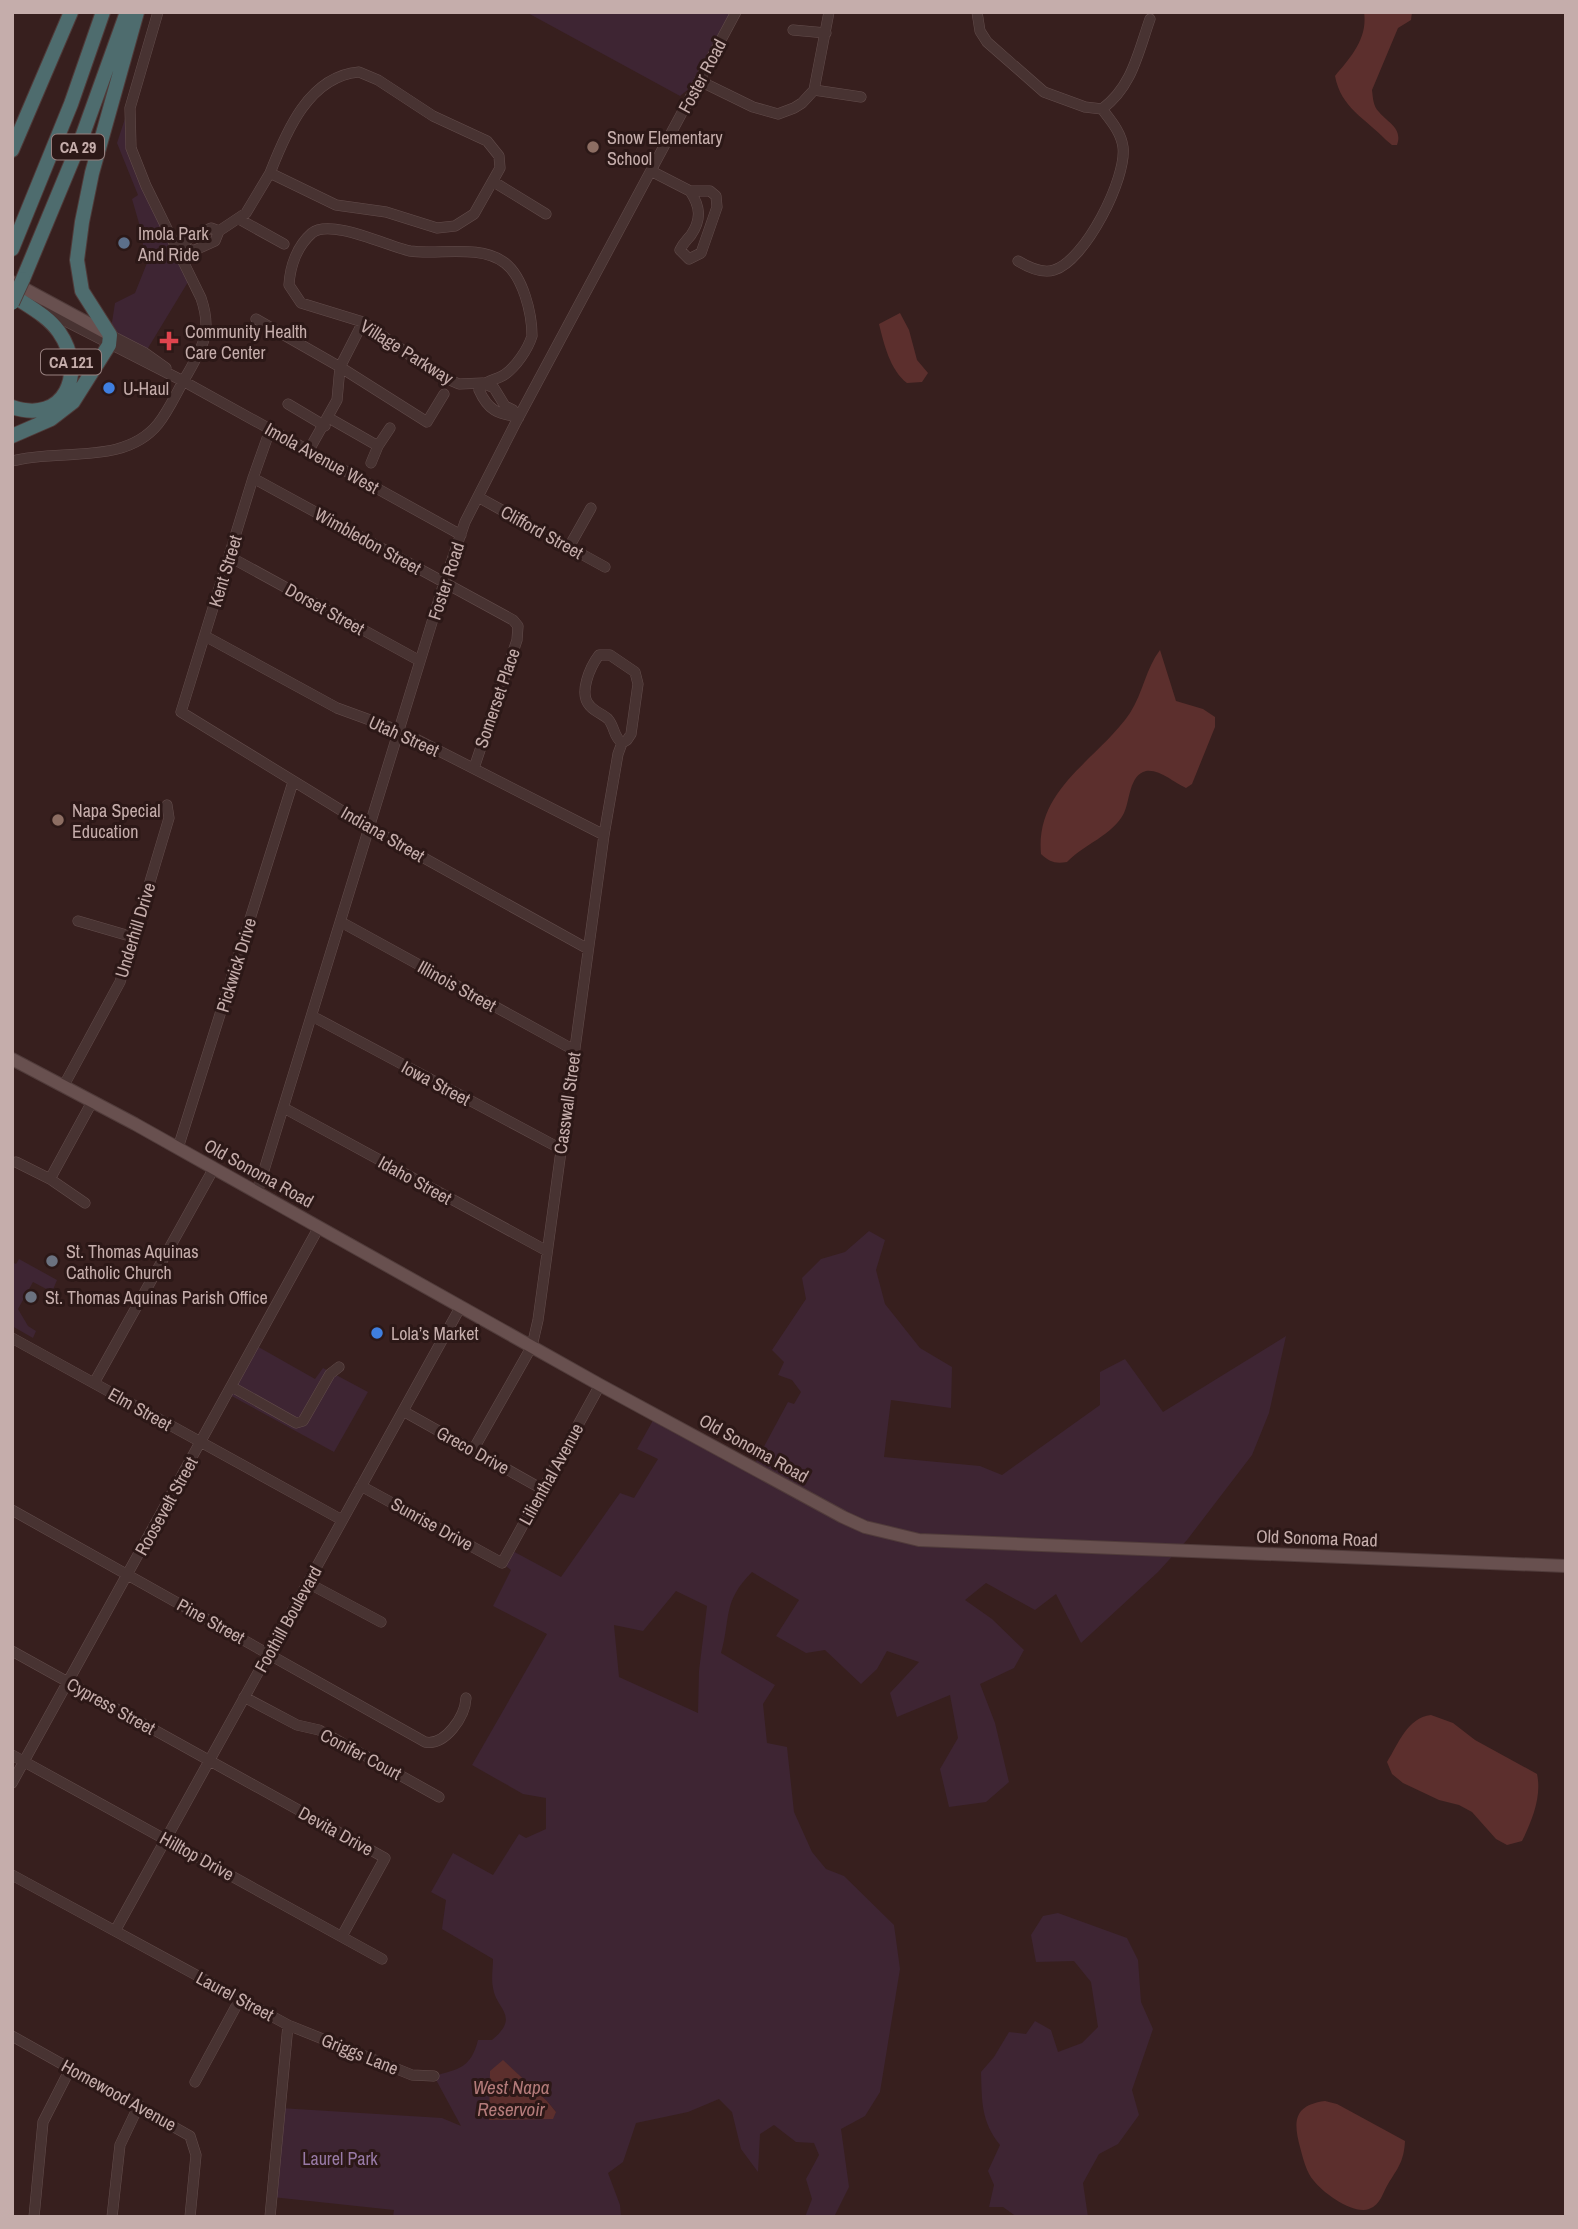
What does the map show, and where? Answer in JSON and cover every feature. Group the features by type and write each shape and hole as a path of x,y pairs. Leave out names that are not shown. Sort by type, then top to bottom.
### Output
{"highway":[{"path":"12,150 71,12"},
{"name":"CA 29","path":"12,249 71,104 103,12"},
{"name":"CA 29","path":"12,303 18,280 82,137 127,12"},
{"path":"12,436 51,419 73,402 109,340 82,291 77,260 92,173 137,12"},
{"name":"CA 121","path":"12,294 51,322 61,334 68,350 71,368 67,391 54,405 33,411 12,407"}],"main road":[{"path":"18,280 109,340"},
{"name":"Old Sonoma Road","path":"12,1059 178,1148 600,1385 865,1527 919,1540 1566,1566"}],"street":[{"path":"12,461 37,456 108,451 131,444 150,433 160,422 200,352 207,328 201,298 137,166 131,148 129,129 136,85 158,12"},
{"name":"Foster Road","path":"257,1193 461,535 519,417 736,12"},
{"path":"701,79 753,107 778,114 802,103 814,90 829,12"},
{"path":"977,12 980,31 987,42 1044,92 1085,107 1102,109 1115,99 1126,85 1150,19"},
{"path":"793,30 826,33"},
{"path":"179,250 195,250 215,241 219,231 246,213 270,173 282,142 308,101 326,83 345,74 359,72 378,79 433,116 487,141 499,156 500,168 474,214 455,226 437,228 386,212 337,205 270,173"},
{"path":"814,90 862,97"},
{"path":"1018,261 1029,268 1043,271 1064,266 1080,253 1116,189 1123,168 1124,148 1121,136 1102,109"},
{"path":"651,171 690,191 710,191 716,196 718,201 701,253 690,259 680,250 683,242 690,236 699,213 699,204 690,191"},
{"path":"494,182 547,214"},
{"path":"239,219 284,244"},
{"name":"Village Parkway","path":"332,230 371,238 409,251 479,254 502,261 513,270 522,289 532,336 515,365 503,375 483,383 459,384 438,375 363,322 301,303 289,285 290,270 296,255 313,232 332,230"},
{"name":"Imola Avenue West","path":"12,294 109,340 461,535"},
{"path":"256,319 340,367 427,422 444,394"},
{"path":"309,450 337,400 340,367 363,322"},
{"path":"483,383 494,388 505,406 519,417"},
{"path":"288,404 379,446"},
{"path":"372,463 390,428"},
{"name":"Kent Street","path":"181,712 270,430"},
{"name":"Wimbledon Street","path":"253,478 513,620 518,626"},
{"name":"Clifford Street","path":"478,497 605,567"},
{"path":"569,547 591,508"},
{"name":"Dorset Street","path":"230,557 420,661"},
{"name":"Somerset Place","path":"474,768 517,640 518,626"},
{"name":"Utah Street","path":"205,636 337,708 400,731 604,835"},
{"name":"Casswall Street","path":"473,1450 532,1346 538,1320 604,835 622,743 631,734 638,684 635,672 610,655 599,655 587,678 585,696 589,705 608,719 622,743"},
{"name":"Indiana Street","path":"181,712 370,828 588,949"},
{"name":"Pickwick Drive","path":"178,1148 293,782"},
{"name":"Underhill Drive","path":"63,1087 120,982 169,818 167,805"},
{"path":"78,921 133,937"},
{"name":"Illinois Street","path":"341,922 574,1050"},
{"name":"Iowa Street","path":"312,1016 561,1149"},
{"path":"50,1179 93,1102"},
{"name":"Idaho Street","path":"284,1108 547,1251"},
{"path":"16,1162 50,1179 85,1203"},
{"path":"94,1383 214,1168"},
{"name":"Roosevelt Street","path":"12,1783 319,1227"},
{"name":"Foothill Boulevard","path":"115,1931 461,1306"},
{"name":"Elm Street","path":"12,1338 342,1520"},
{"path":"232,1387 296,1423 303,1421 330,1374 339,1367"},
{"name":"Lilienthal Avenue","path":"502,1563 600,1385"},
{"name":"Greco Drive","path":"403,1411 542,1489"},
{"name":"Sunrise Drive","path":"361,1486 502,1563"},
{"name":"Pine Street","path":"12,1510 430,1743 442,1738 457,1722 466,1699"},
{"path":"309,1583 381,1622"},
{"name":"Cypress Street","path":"12,1651 209,1760"},
{"name":"Conifer Court","path":"244,1697 296,1725 319,1730 439,1797"},
{"name":"Hilltop Drive","path":"12,1755 382,1959"},
{"name":"Devita Drive","path":"209,1760 385,1858 342,1936"},
{"name":"Laurel Street","path":"12,1875 288,2025 270,2217"},
{"path":"195,2081 240,1999"},
{"name":"Griggs Lane","path":"288,2025 412,2075 434,2076"},
{"name":"Homewood Avenue","path":"12,2036 186,2132 193,2141 196,2155 190,2217"},
{"path":"34,2217 43,2122 70,2069"},
{"path":"112,2217 120,2145 139,2105"}],"green space":[{"path":"526,12 736,12 701,79 680,96"},
{"path":"136,85 131,148 191,277 145,353 110,335 115,303 135,293 147,263 143,257 143,237 132,199 138,195 117,143"},
{"name":"Laurel Park","path":"869,1231 885,1240 876,1270 885,1304 920,1348 952,1367 951,1408 891,1400 884,1457 980,1466 1002,1475 1100,1405 1100,1372 1125,1359 1163,1412 1286,1336 1269,1413 1252,1455 1187,1540 1158,1572 1081,1643 1056,1594 1035,1610 986,1583 965,1600 992,1619 1024,1650 1014,1668 980,1684 995,1723 1009,1782 986,1802 949,1807 940,1769 958,1738 950,1695 897,1717 890,1693 919,1662 887,1651 877,1669 861,1684 825,1650 806,1653 776,1636 799,1600 752,1572 736,1592 729,1611 721,1653 775,1685 763,1704 767,1743 787,1747 794,1812 812,1852 826,1869 844,1876 894,1925 900,1969 880,2092 865,2116 841,2129 849,2187 834,2217 805,2217 812,2199 806,2179 819,2155 814,2143 796,2142 774,2125 760,2134 758,2172 741,2149 732,2112 719,2099 688,2112 636,2123 623,2162 608,2173 620,2205 621,2217 393,2217 394,2210 272,2197 280,2108 442,2118 461,2126 434,2076 463,2066 472,2056 478,2040 492,2040 505,2025 506,2019 493,1988 493,1959 442,1929 446,1900 431,1892 453,1853 493,1875 519,1834 526,1838 546,1829 546,1798 523,1794 472,1765 547,1634 493,1606 511,1570 502,1563 509,1549 561,1577 620,1493 634,1498 658,1459 637,1449 656,1415 753,1467 788,1402 794,1404 801,1392 792,1380 778,1375 784,1362 772,1350 806,1299 802,1278 821,1259 845,1252","holes":["676,1591 707,1606 699,1671 698,1713 619,1677 614,1625 643,1631","503,2061 547,2101 556,2112 489,2120 489,2101"]},
{"path":"19,1259 57,1280 52,1292 33,1282 18,1309 28,1326 36,1331 33,1338 12,1326 12,1262 16,1264"},
{"path":"255,1345 315,1379 323,1368 368,1392 334,1452 228,1394"},
{"path":"1058,1913 1127,1938 1138,1960 1141,2002 1153,2029 1132,2090 1139,2115 1118,2144 1099,2154 1083,2183 1088,2217 1017,2217 1003,2207 989,2207 994,2185 988,2171 1000,2145 986,2119 982,2102 981,2072 1009,2032 1026,2034 1035,2021 1051,2030 1058,2052 1082,2043 1098,2027 1091,1982 1074,1961 1036,1962 1031,1935 1043,1916"}],"water":[{"path":"1364,12 1412,12 1411,20 1398,28 1372,90 1377,110 1394,126 1398,134 1397,145 1392,145 1348,105 1335,76 1361,39"},
{"path":"900,313 909,330 917,360 928,373 922,382 907,383 901,378 886,348 879,324"},
{"path":"1160,650 1176,701 1203,709 1215,717 1215,727 1192,784 1186,788 1156,772 1140,773 1133,783 1124,813 1113,828 1067,862 1050,861 1041,854 1042,831 1048,811 1071,776 1117,730 1130,713"},
{"path":"1431,1715 1453,1723 1475,1740 1537,1774 1537,1800 1522,1841 1507,1845 1496,1839 1472,1812 1403,1783 1392,1774 1387,1762 1404,1732 1416,1721"},
{"name":"West Napa Reservoir","path":"503,2060 547,2101 556,2112 553,2119 489,2120 490,2071"},
{"path":"1325,2101 1337,2104 1405,2141 1398,2169 1379,2202 1369,2209 1355,2209 1331,2197 1318,2186 1307,2169 1298,2138 1298,2116 1307,2106"}],"place":[{"name":"Snow Elementary School","path":"593,147"},
{"name":"Imola Park And Ride","path":"124,243"},
{"name":"Community Health Care Center","path":"169,341"},
{"name":"U-Haul","path":"109,388"},
{"name":"Napa Special Education","path":"58,820"},
{"name":"St. Thomas Aquinas Catholic Church","path":"52,1261"},
{"name":"St. Thomas Aquinas Parish Office","path":"31,1297"},
{"name":"Lola’s Market","path":"377,1333"}]}
